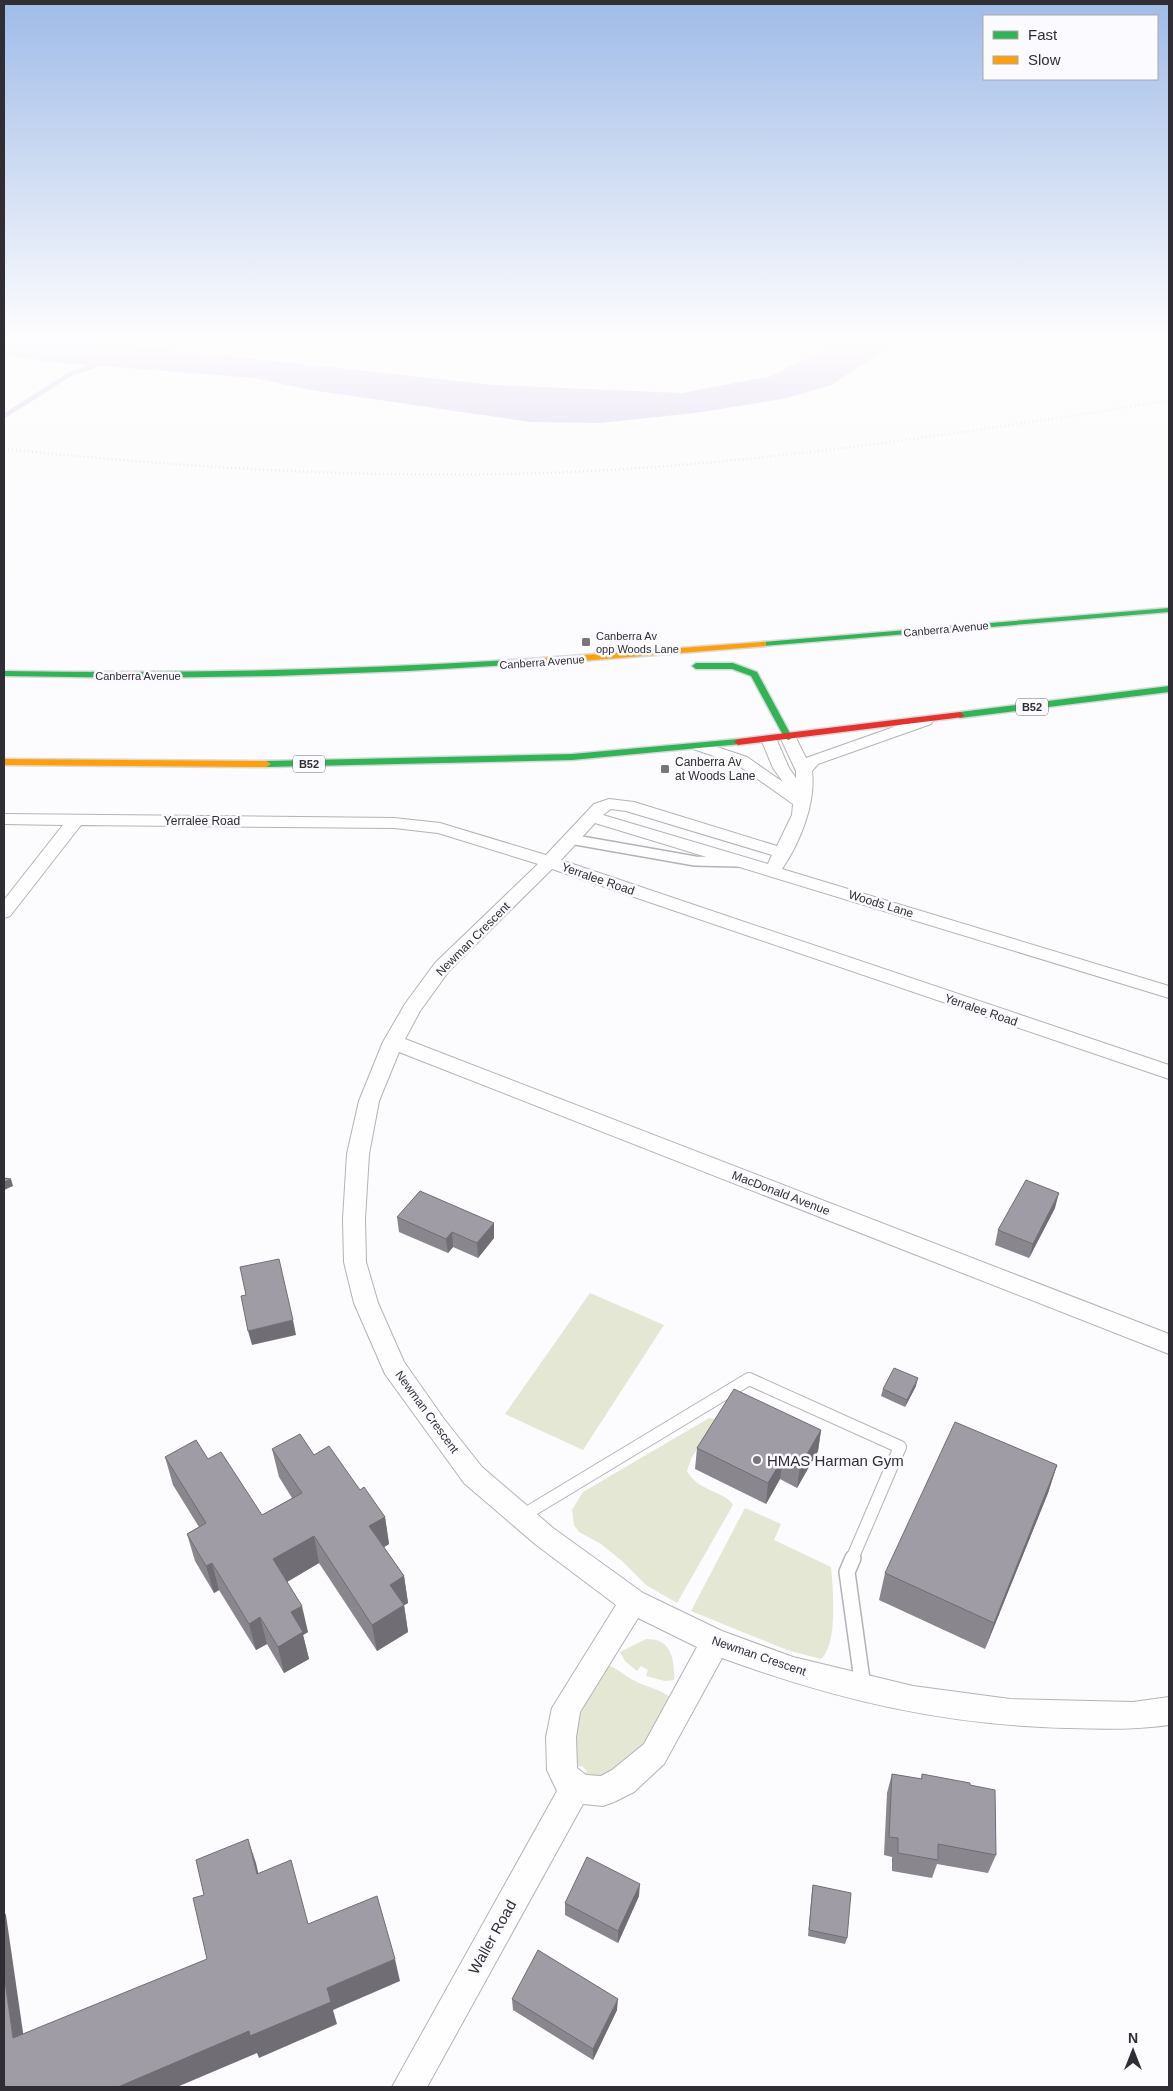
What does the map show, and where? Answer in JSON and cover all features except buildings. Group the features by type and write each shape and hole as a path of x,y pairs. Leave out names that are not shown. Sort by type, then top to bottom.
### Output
{"highway":[{"name":"Canberra Avenue","path":"4,674 125,677 246,676 420,669 562,661 1169,610"},
{"path":"742,683 738,672 740,668 750,654 765,644"},
{"path":"686,667 720,665 751,672 758,678 788,737"},
{"path":"125,677 224,681 459,678"},
{"name":"B52","path":"4,762 310,764 572,757 699,746 765,732 788,737 1169,689"}],"street":[{"path":"804,771 812,761 823,756 929,720"},
{"path":"765,732 781,768 802,800"},
{"path":"772,871 794,828 802,800 804,771 788,737"},
{"path":"699,746 741,760 802,800"},
{"name":"Newman Crescent","path":"782,853 622,804 602,806 547,861 535,877 442,967 412,1009 393,1042 369,1101 358,1154 354,1219 355,1262 366,1303 394,1367 435,1426 473,1475 521,1516 633,1602 715,1642 793,1670 913,1700 1010,1713 1133,1716 1169,1711"},
{"name":"Woods Lane","path":"593,817 1169,992"},
{"name":"Yerralee Road","path":"4,819 419,824 455,832 547,861 1169,1072"},
{"path":"4,912 76,820"},
{"name":"MacDonald Avenue","path":"393,1042 1169,1344"},
{"path":"633,1602 566,1708 561,1737 562,1770 567,1780 576,1786 586,1790 603,1791 623,1781 654,1754 715,1642"},
{"name":"Waller Road","path":"409,2087 576,1786"}],"lane":[{"path":"570,839 696,861 744,863"},
{"path":"521,1516 750,1379 900,1447 847,1572 863,1687"}],"green space":[{"path":"590,1293 664,1325 583,1450 505,1414"},
{"path":"709,1418 716,1419 692,1457 687,1471 698,1483 725,1497 733,1505 677,1603 646,1585 622,1561 601,1544 579,1532 574,1525 572,1510 583,1492"},
{"path":"745,1508 781,1524 774,1540 831,1567 832,1629 826,1652 821,1659 787,1650 691,1611"},
{"path":"646,1639 661,1642 670,1651 674,1665 674,1680 665,1681 646,1676 648,1670 641,1666 637,1671 625,1661 620,1652"},
{"path":"608,1665 633,1680 670,1697 648,1739 632,1758 600,1778 583,1776 587,1771 582,1766 576,1767 574,1753 576,1726 586,1701"}],"railway":[{"path":"4,449 150,462 297,471 444,475 518,474 591,471 736,460 942,435"}],"traffic: fast":[{"path":"763,644 1169,610"},
{"path":"4,674 274,674 543,661"},
{"path":"696,666 733,666 754,674 788,737"},
{"path":"960,715 1169,689"},
{"path":"266,764 572,757 738,742"}],"traffic: slow":[{"path":"543,661 763,644"},
{"path":"4,762 266,764"}],"traffic: jam":[{"path":"738,742 960,715"}],"place":[{"name":"Canberra Av opp Woods Lane","path":"586,642"},
{"name":"Canberra Av at Woods Lane","path":"665,769"},
{"name":"HMAS Harman Gym","path":"757,1460"}]}
